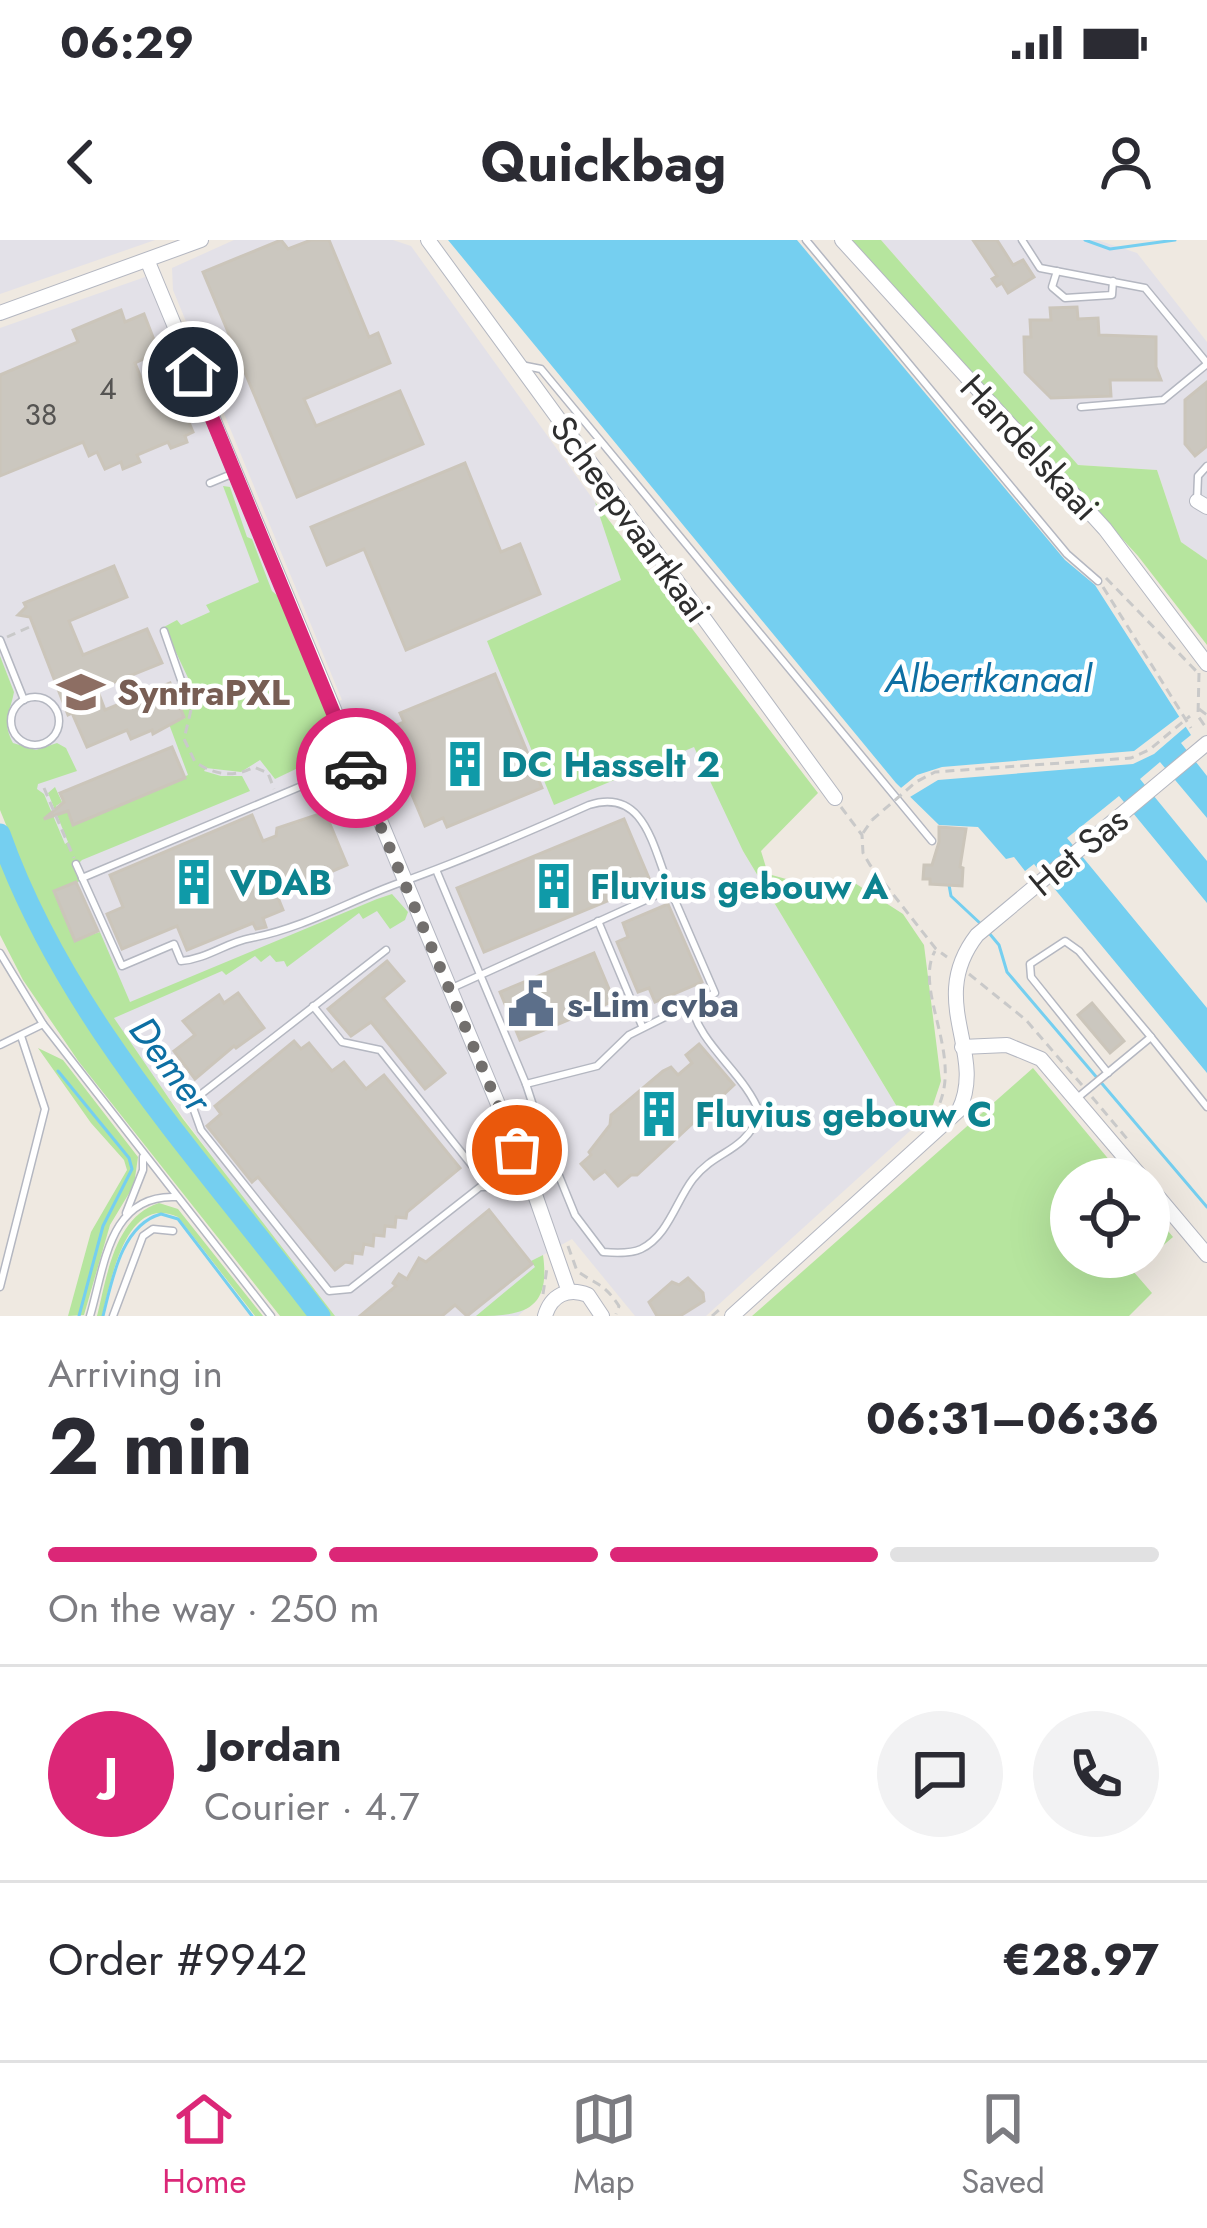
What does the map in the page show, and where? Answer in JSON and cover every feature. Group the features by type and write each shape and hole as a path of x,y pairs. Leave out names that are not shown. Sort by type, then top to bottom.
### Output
{"street":[{"path":"0,313 201,240"},
{"name":"Scheepvaartkaai","path":"428,240 835,799"},
{"name":"Handelskaai","path":"842,240 1106,529 1204,670"},
{"path":"148,262 532,1186 569,1292"},
{"name":"Het Sas","path":"958,965 977,934 1206,739"},
{"path":"726,1313 959,1110 967,1081 954,1003 958,965"},
{"path":"962,1047 1007,1045 1041,1059 1125,1158"},
{"path":"1170,1207 1201,1238 1207,1255"},
{"path":"542,1309 569,1292 579,1292 599,1309 610,1293"}],"lane":[{"path":"806,240 1066,554 1095,578"},
{"path":"1022,240 1040,268 1150,293 1207,364 1163,400 1081,406"},
{"path":"1057,271 1052,287 1065,298 1112,295 1113,281"},
{"path":"518,364 541,370 932,842"},
{"path":"1202,504 1198,476 1207,466"},
{"path":"210,483 234,473"},
{"path":"164,631 189,703"},
{"path":"0,640 24,700"},
{"path":"45,699 53,705 59,724 49,740 32,745 17,737 13,712 24,700 45,699"},
{"path":"82,878 354,764"},
{"path":"76,864 122,966 174,944 181,961 196,960 250,938 284,933 609,799 627,804 640,819 716,993 642,1026 597,1066 526,1084"},
{"path":"437,872 526,1084 574,1215 603,1252 629,1252 655,1239 690,1183 720,1155 742,1144 760,1114 743,1080 694,1022 691,1004"},
{"path":"449,990 670,890"},
{"path":"598,921 642,1026"},
{"path":"1108,1073 1031,977 1030,964 1065,941 1079,951 1207,1107"},
{"path":"386,950 191,1102 201,1130 329,1291 350,1288 480,1187 532,1186"},
{"path":"0,953 43,1024 271,1316"},
{"path":"313,1006 342,1042 380,1050 489,1187"},
{"path":"0,1046 43,1024"},
{"path":"0,1287 46,1109 21,1036"},
{"path":"1076,1100 1151,1037"},
{"path":"517,1150 544,1138"},
{"path":"91,1316 111,1242 143,1170 142,1154"},
{"path":"125,1215 145,1199 176,1197"},
{"path":"113,1316 143,1236 153,1229 173,1231"}],"path":[{"path":"1191,728 1095,578 1098,572 1180,659 1204,670 1198,708 1206,739"},
{"path":"0,640 34,625"},
{"path":"189,703 192,717 184,727 184,739 195,762 224,775 242,774 254,767 268,773 271,782"},
{"path":"1198,708 1207,715"},
{"path":"862,835 872,820 916,782 935,772 1131,758 1149,750 1198,708"},
{"path":"44,788 76,864"},
{"path":"835,799 862,835 863,853 870,865 936,949 958,965"},
{"path":"930,1119 938,1108 946,1076 930,971 936,949"},
{"path":"561,1231 577,1271 602,1282 619,1306 615,1316"},
{"path":"542,1309 547,1263"},
{"path":"712,1316 726,1313"}],"shaded area":[{"path":"0,240 155,240 0,294"},
{"path":"234,240 393,240 411,246 595,502 622,580 743,851 911,1130 706,1316 635,1316 572,1239 543,1255 536,1299 518,1316 331,1316 108,1016 0,783 0,328 148,276 327,704 342,700 173,290 172,268"},
{"path":"881,240 1097,240 1137,253 1207,342 1207,560 1181,542 1157,470 1078,465"}],"green space":[{"path":"848,240 881,240 1078,465 1157,470 1181,542 1207,560 1207,645 1138,556"},
{"path":"223,486 230,487 247,537 279,597 336,732 340,750 334,765 326,768 321,757 275,779 260,760 241,772 206,768 204,771 221,776 242,776 250,791 82,860 74,868 80,881 55,891 75,940 100,932 130,1002 392,894 408,912 405,920 390,929 377,911 363,919 359,913 287,967 270,955 261,962 255,956 226,975 222,971 114,1018 183,1119 335,1316 325,1316 101,1019 45,921 0,810 0,656 14,692 7,723 13,743 36,750 57,743 66,748 77,771 38,784 37,789 44,794 65,844 48,793 55,787 62,802 57,811 67,810 74,824 188,775 169,724 185,718 180,706 198,699 164,627 210,612 206,605 259,582"},
{"path":"595,502 818,793 761,851 768,874 797,882 806,890 847,878 903,914 924,945 941,1081 933,1105 911,1130 743,851 694,747 554,805 487,641 621,580"},
{"path":"0,855 63,981 104,1046 313,1316 280,1316 79,1062 23,980 0,935"},
{"path":"38,1048 63,1060 138,1157 134,1185 110,1225 84,1315 68,1316 91,1232 127,1170"},
{"path":"1033,1068 1108,1158 1050,1158 1050,1278 1139,1278 1152,1293 1129,1316 752,1316"},
{"path":"159,1203 178,1209 263,1316 255,1316 178,1217 160,1213 133,1229 116,1263 102,1316 97,1316 122,1235 144,1210"},
{"path":"543,1255 543,1288 538,1299 520,1311 476,1316 535,1267 531,1261"}],"water":[{"name":"Albertkanaal","path":"448,240 797,240 1065,560 1095,585 1191,735 1181,743 1207,776 1207,818 1160,762 1140,779 1207,861 1207,903 1119,796 1067,838 1207,1008 1207,1073 1034,864 1025,871 1014,857 1006,859 978,827 939,825 896,783"}],"pier":[{"path":"1184,713 1190,723 1154,754 1133,764 938,780 905,800 896,792 917,775 942,767 1134,751"}],"building":[{"path":"281,240 288,249 311,240 329,240 369,337 378,333 390,363 304,399 316,426 400,391 423,444 297,497 203,272"},
{"path":"973,240 997,240 1013,265 1023,260 1034,277 1008,293 992,279 997,276"},
{"path":"1077,307 1078,319 1098,318 1099,335 1156,337 1161,380 1110,380 1111,396 1051,398 1025,372 1024,337 1031,337 1030,320 1051,320 1050,308"},
{"path":"121,310 125,322 144,314 156,345 152,355 135,363 146,390 171,380 193,432 185,436 187,442 171,448 168,442 137,455 140,462 123,469 121,462 105,469 97,452 89,456 83,442 0,476 0,375 78,342 73,330"},
{"path":"1207,382 1207,446 1195,456 1185,444 1185,400"},
{"path":"465,463 501,552 520,544 540,594 406,650 364,549 327,565 311,527"},
{"name":"SyntraPXL","path":"114,566 127,597 69,621 83,655 147,629 162,663 97,689 105,710 170,683 184,717 153,734 152,730 131,739 127,730 87,747 72,713 68,715 30,617 18,615 24,603"},
{"name":"DC Hasselt 2","path":"495,674 542,788 447,827 443,818 425,826 385,730 404,722 400,713"},
{"path":"172,747 185,778 73,825 68,811 44,819 64,802 60,793"},
{"name":"VDAB","path":"325,812 347,865 277,895 283,910 263,918 266,927 256,929 253,923 187,950 177,926 122,949 107,914 123,907 110,875 252,815 263,841 276,836 277,828"},
{"name":"Fluvius gebouw A","path":"624,819 651,883 484,952 457,888"},
{"path":"939,827 966,829 962,886 930,884 930,879 923,879 924,865 932,865"},
{"path":"76,882 98,931 75,941 54,891"},
{"path":"668,904 702,982 655,1002 649,988 638,992 617,942 628,937 623,923"},
{"path":"594,953 614,1001 520,1040 500,992"},
{"path":"387,961 404,981 383,998 445,1073 425,1089 371,1022 351,1036 328,1009"},
{"path":"238,993 264,1028 195,1079 174,1051 195,1035 183,1021 219,995 224,1003"},
{"path":"1092,1003 1124,1041 1110,1053 1078,1015"},
{"path":"294,1041 301,1049 309,1043 332,1071 344,1062 366,1089 384,1075 460,1168 407,1212 406,1218 396,1217 395,1227 385,1226 384,1236 374,1235 373,1246 364,1244 362,1254 353,1253 352,1263 335,1270 258,1177 252,1182 207,1126 221,1114 215,1106"},
{"name":"Fluvius gebouw C","path":"699,1044 734,1085 637,1175 618,1186 605,1171 594,1179 581,1164 610,1125 611,1115 663,1071 671,1067 678,1075 692,1063 686,1055"},
{"path":"489,1210 532,1264 467,1316 455,1305 442,1316 360,1316 396,1286 393,1283 399,1274 407,1279 419,1258 426,1262"},
{"path":"688,1278 703,1293 704,1301 680,1316 657,1316 649,1302 672,1282 679,1285"}],"waterway":[{"path":"1085,240 1110,249 1175,240"},
{"name":"Demer","path":"0,834 28,901 99,1027 320,1316"},
{"path":"949,885 951,896 983,926"},
{"path":"989,933 999,945 1007,972 1207,1207"},
{"path":"58,1071 129,1158 132,1169 103,1226 79,1316"},
{"path":"103,1316 127,1242 147,1220 161,1214 178,1219 252,1316"}],"way so far":[{"path":"356,768 517,1150"}],"place":[{"name":"SyntraPXL","path":"81,692"},
{"name":"DC Hasselt 2","path":"465,764"},
{"name":"VDAB","path":"194,882"},
{"name":"Fluvius gebouw A","path":"554,886"},
{"name":"s-Lim cvba","path":"531,1004"},
{"name":"Fluvius gebouw C","path":"659,1114"}],"route":[{"path":"193,372 356,768"}]}
